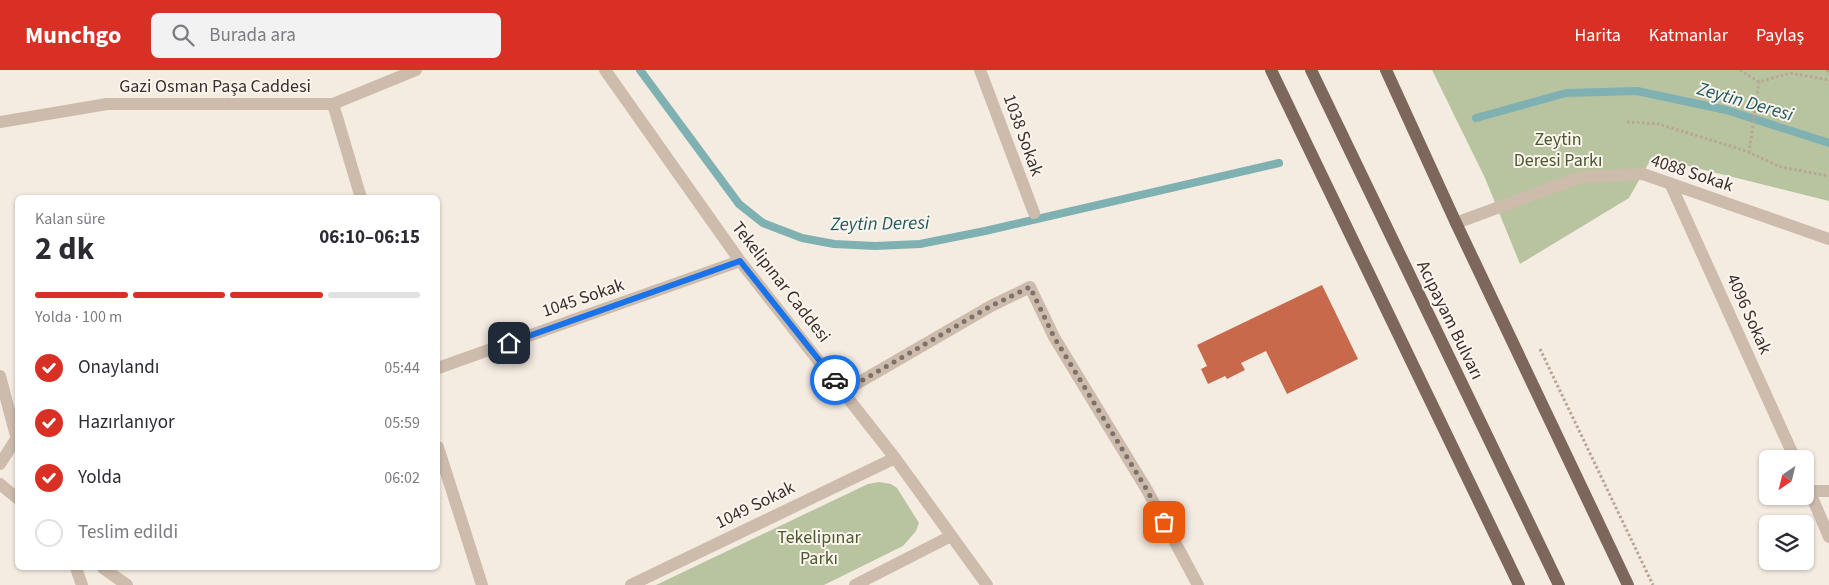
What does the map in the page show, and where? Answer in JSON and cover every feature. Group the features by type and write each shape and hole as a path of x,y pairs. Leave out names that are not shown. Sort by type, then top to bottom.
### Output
{"main road":[{"path":"1271,70 1519,585"},
{"name":"Acıpayam Bulvarı","path":"1311,70 1559,585"},
{"path":"1386,70 1456,224 1628,585"}],"street":[{"path":"333,104 416,70"},
{"name":"Tekelipınar Caddesi","path":"605,70 740,261 844,391 987,585"},
{"name":"1038 Sokak","path":"980,70 1034,213"},
{"name":"Gazi Osman Paşa Caddesi","path":"0,122 107,104 333,104 360,195"},
{"name":"4088 Sokak","path":"1456,224 1581,177 1643,174 1829,239"},
{"name":"4096 Sokak","path":"1670,183 1791,450"},
{"name":"1045 Sokak","path":"440,367 740,261"},
{"path":"844,391 991,306 1030,287 1054,337 1147,490 1198,585"},
{"path":"0,376 15,429"},
{"path":"0,464 15,439"},
{"path":"440,453 482,585"},
{"name":"1049 Sokak","path":"631,585 895,458"},
{"path":"0,484 15,496"},
{"path":"1814,488 1829,491"},
{"path":"1814,502 1829,537"},
{"path":"855,585 951,536"},
{"path":"77,570 82,585"},
{"path":"106,570 127,585"}],"path":[{"path":"1740,70 1759,82 1790,73 1829,80"},
{"path":"1827,70 1829,75"},
{"path":"1749,153 1759,82"},
{"path":"1627,122 1659,124 1749,153 1781,167 1829,176"}],"green space":[{"name":"Zeytin Deresi Parkı","path":"1432,70 1829,70 1829,201 1652,157 1629,198 1520,264 1485,178"},
{"name":"Tekelipınar Parkı","path":"879,482 891,484 897,488 919,523 916,531 903,546 824,585 656,585 868,484"}],"building":[{"path":"1322,285 1358,359 1287,394 1266,351 1241,363 1245,370 1227,379 1225,376 1208,384 1201,369 1207,366 1197,345"}],"waterway":[{"name":"Zeytin Deresi","path":"640,70 739,204 763,223 802,238 834,244 875,246 920,244 985,231 1279,163"},
{"name":"Zeytin Deresi","path":"1476,118 1566,93 1637,91 1726,110 1829,143"}],"way so far":[{"path":"835,380 844,391 991,306 1030,287 1054,337 1147,490 1164,522"}],"route":[{"path":"509,343 740,261 835,380"}]}
